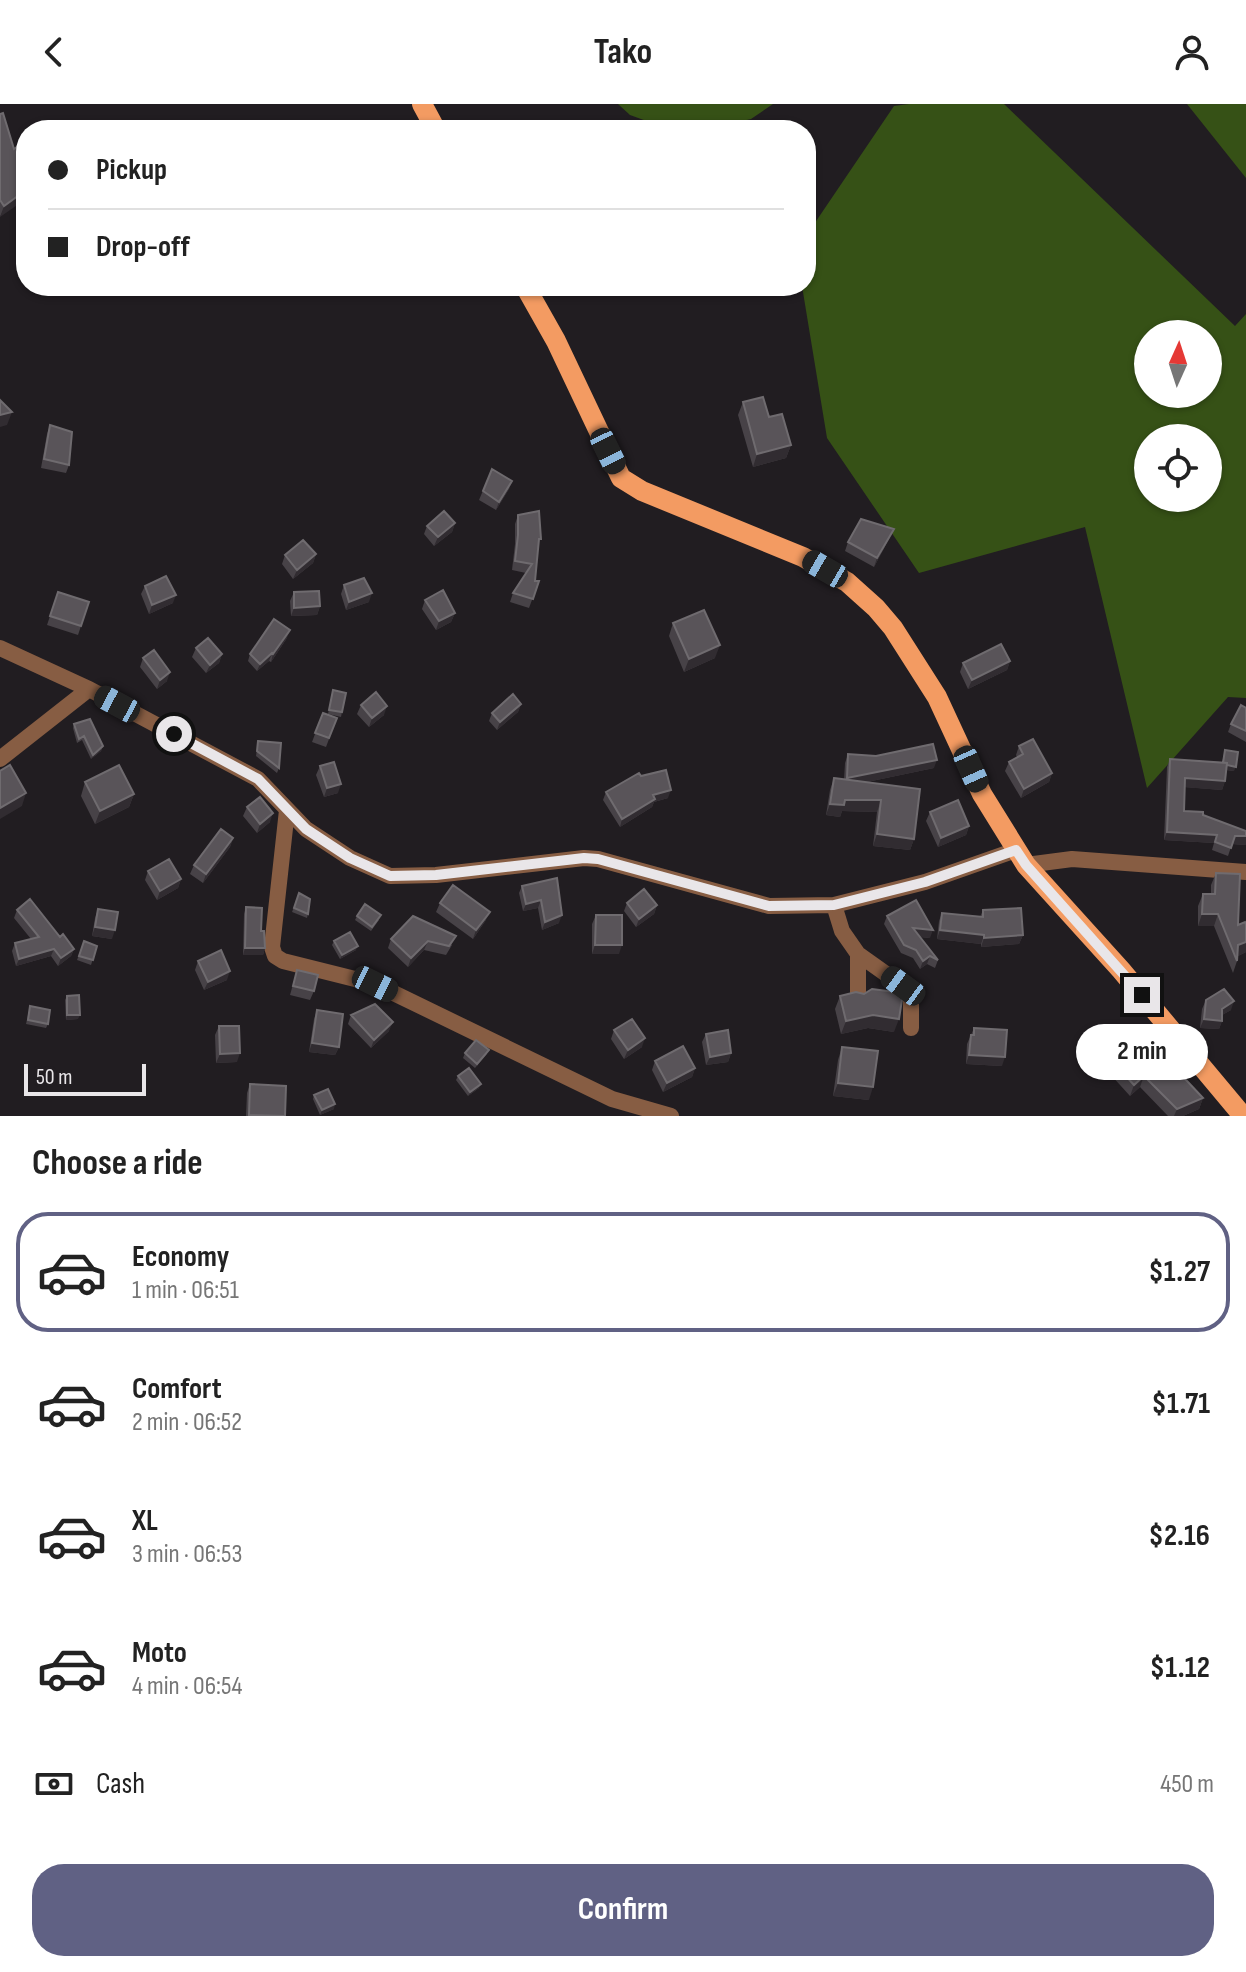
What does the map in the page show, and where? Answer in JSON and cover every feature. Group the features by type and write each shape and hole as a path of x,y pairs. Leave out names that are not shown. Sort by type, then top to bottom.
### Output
{"main road":[{"path":"531,296 556,341 621,478 642,491 803,557 847,582 876,608 893,628 937,697 982,794 1021,858 1121,970 1243,1116"}],"street":[{"path":"0,648 89,689 258,779 306,829 350,858 390,876 436,875 598,859 769,906 834,905 1021,858 1246,872"},
{"path":"0,759 89,689"},
{"path":"287,810 272,947 275,956 283,961 375,984 612,1099 671,1116"},
{"path":"834,905 842,931 858,954 903,986 911,1000 911,1028"},
{"path":"858,954 858,996"}],"green space":[{"path":"618,104 773,104 747,120 644,120 630,115"},
{"path":"1004,104 1235,326 1246,314 1246,698 1228,697 1147,788 1085,527 919,573 827,438 804,296 816,296 816,221 894,106"},
{"path":"1187,104 1246,104 1246,178"}],"building":[{"path":"3,113 14,149 16,148 16,197 4,206 0,200 0,114"},
{"path":"763,397 769,417 782,414 791,445 757,454 743,402"},
{"path":"0,400 12,412 0,415"},
{"path":"50,425 72,432 69,465 44,459"},
{"path":"492,469 512,481 499,502 483,491"},
{"path":"444,511 455,523 438,537 427,526"},
{"path":"539,511 541,539 535,581 539,581 533,599 513,593 532,564 515,561 518,515"},
{"path":"861,519 894,529 877,558 848,542"},
{"path":"303,540 316,554 297,570 285,555"},
{"path":"166,576 176,595 152,605 145,586"},
{"path":"364,578 372,593 349,602 344,585"},
{"path":"443,590 455,613 439,621 425,600"},
{"path":"319,591 320,606 294,608 294,592"},
{"path":"58,592 89,602 81,626 50,616"},
{"path":"704,610 720,645 689,659 673,623"},
{"path":"274,619 290,630 273,654 260,664 250,654"},
{"path":"208,638 222,654 210,665 196,648"},
{"path":"1001,644 1010,661 972,680 963,663"},
{"path":"154,650 170,672 160,680 143,658"},
{"path":"333,690 346,693 342,712 329,710"},
{"path":"376,692 387,706 372,718 361,705"},
{"path":"513,694 521,704 500,722 492,713"},
{"path":"1241,705 1246,708 1246,731 1231,724"},
{"path":"323,713 337,718 329,738 315,733"},
{"path":"90,719 103,746 93,755 84,736 79,739 74,724"},
{"path":"1033,739 1052,773 1024,789 1009,762 1023,754 1019,746"},
{"path":"258,741 281,743 279,768 257,751"},
{"path":"933,744 937,760 847,778 848,754 876,756"},
{"path":"1225,750 1238,752 1236,767 1223,763"},
{"path":"1170,759 1227,763 1225,781 1185,778 1184,811 1203,812 1203,815 1246,831 1246,836 1235,836 1231,848 1215,842 1217,835 1167,832"},
{"path":"334,762 341,784 327,788 320,766"},
{"path":"10,765 26,793 0,808 0,771"},
{"path":"119,765 134,794 100,811 85,782"},
{"path":"666,770 671,790 653,795 655,799 622,819 606,792 639,773 641,776"},
{"path":"834,778 920,789 914,839 877,834 881,800 845,800 844,805 830,804"},
{"path":"260,797 273,813 260,824 247,807"},
{"path":"958,800 969,826 941,838 930,812"},
{"path":"221,829 233,838 206,874 194,865"},
{"path":"169,859 181,879 160,891 148,871"},
{"path":"1216,873 1240,874 1238,925 1245,922 1246,942 1238,945 1237,961 1218,914 1202,914 1203,894 1215,894"},
{"path":"557,878 562,915 545,922 541,900 526,904 522,886"},
{"path":"453,885 490,912 476,930 440,903"},
{"path":"644,889 657,905 639,919 627,903"},
{"path":"299,893 310,899 308,914 294,908"},
{"path":"30,899 60,937 63,934 74,949 61,958 54,949 19,959 15,943 39,937 17,910"},
{"path":"916,900 933,930 913,928 938,960 930,956 923,961 916,950 904,945 887,916"},
{"path":"365,904 381,915 372,927 357,916"},
{"path":"246,907 262,908 261,931 264,931 265,948 245,948"},
{"path":"1021,908 1023,935 984,938 984,935 940,930 942,913 983,917 983,910"},
{"path":"98,909 118,912 115,930 95,927"},
{"path":"596,915 622,915 622,945 595,945"},
{"path":"413,916 456,936 449,946 428,941 411,958 391,939"},
{"path":"350,932 358,946 342,955 334,941"},
{"path":"84,941 97,946 93,960 79,956"},
{"path":"221,950 230,971 208,982 198,961"},
{"path":"297,970 318,975 314,991 293,986"},
{"path":"872,989 903,993 899,1019 873,1015 846,1021 840,996 856,992 864,994"},
{"path":"1224,989 1234,1001 1222,1009 1222,1021 1204,1019 1206,1000"},
{"path":"79,995 80,1015 67,1015 67,996"},
{"path":"375,1004 393,1022 374,1040 351,1015"},
{"path":"30,1006 50,1010 48,1024 28,1020"},
{"path":"317,1010 343,1014 339,1047 312,1043"},
{"path":"632,1019 645,1038 628,1050 614,1030"},
{"path":"219,1026 239,1026 240,1053 220,1054"},
{"path":"1134,1027 1203,1098 1177,1109 1144,1076 1134,1085 1105,1053"},
{"path":"974,1028 1007,1030 1005,1057 969,1055"},
{"path":"728,1030 731,1053 710,1057 706,1034"},
{"path":"476,1040 489,1050 477,1064 465,1053"},
{"path":"683,1046 695,1068 667,1083 655,1061"},
{"path":"842,1047 878,1051 873,1087 838,1083"},
{"path":"469,1068 481,1084 470,1092 458,1076"},
{"path":"250,1084 286,1086 285,1116 249,1115"},
{"path":"328,1089 335,1104 322,1110 314,1095"}],"route":[{"path":"174,734 258,779 306,829 350,858 390,876 436,875 584,858 598,859 769,906 834,905 925,882 1016,850 1142,995"}]}
